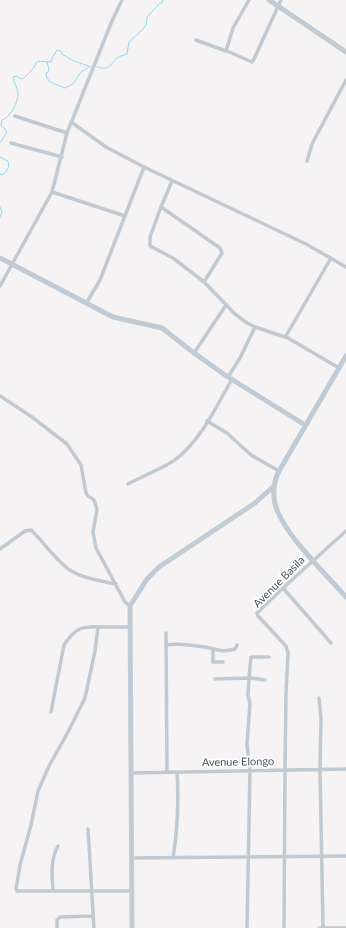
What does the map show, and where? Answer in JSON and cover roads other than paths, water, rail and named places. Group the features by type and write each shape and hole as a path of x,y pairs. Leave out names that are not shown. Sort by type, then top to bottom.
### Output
{"street":[{"path":"0,286 52,192 71,122 122,0"},
{"path":"227,51 233,28 249,0"},
{"path":"269,0 346,52"},
{"path":"196,40 252,62 281,0"},
{"path":"307,161 312,144 346,80"},
{"path":"15,116 67,133"},
{"path":"71,122 106,147 172,181 306,244 346,267"},
{"path":"11,143 62,157"},
{"path":"87,302 100,280 144,167"},
{"path":"172,181 150,237 150,246 174,258 204,282 235,314 247,323 255,328 288,338 339,368"},
{"path":"52,192 125,216"},
{"path":"161,207 220,248 222,253 204,282"},
{"path":"0,258 114,317 162,328 230,378 305,425"},
{"path":"286,336 331,258"},
{"path":"194,353 226,305"},
{"path":"128,484 174,460 194,440 230,378 255,328"},
{"path":"346,356 274,481 275,502 282,520 346,597"},
{"path":"0,396 32,417 65,442 78,460 81,465 86,493 94,500 97,509 93,532 96,548 126,602 130,606"},
{"path":"207,420 227,432 251,455 279,471"},
{"path":"132,928 130,606 147,579 159,566 255,503 274,486"},
{"path":"0,549 25,531 31,530 37,535 45,547 72,572 116,584"},
{"name":"Avenue Basila","path":"284,770 288,653 286,646 258,616 257,613 346,531"},
{"path":"283,588 331,643"},
{"path":"51,712 64,645 70,637 79,629 90,626 130,627"},
{"path":"98,627 95,651 84,702 49,766 38,791 16,883 17,891 131,891"},
{"path":"166,633 167,772"},
{"path":"166,645 205,647 213,650 224,651 235,648 237,645"},
{"path":"213,650 212,662 223,662"},
{"path":"247,928 250,771 247,744 250,703 248,696 250,657 269,657"},
{"path":"215,679 259,678 265,680"},
{"path":"320,698 322,928"},
{"name":"Avenue Elongo","path":"131,773 346,769"},
{"path":"284,770 284,928"},
{"path":"173,858 178,828 178,772"},
{"path":"88,829 94,928"},
{"path":"53,892 53,862 58,846"},
{"path":"131,858 346,856"},
{"path":"57,928 57,920 60,917 93,916"},
{"path":"318,928 346,928"}],"waterway":[{"path":"97,67 106,68 117,58 127,54 129,42 142,30 146,25 147,17 160,3 162,3 163,0"},
{"path":"47,62 52,61 52,58 57,50 61,51 62,54 72,60 91,67"},
{"path":"0,143 7,132 1,126 2,120 11,113 18,96 18,91 13,77 16,76 22,79 33,69 38,61 47,62 49,69 46,73 47,78 50,82 65,88 73,84 81,72 89,67"},
{"path":"0,157 8,161 9,165 8,169 2,175 0,174"},
{"path":"0,207 2,212 0,217"}]}
